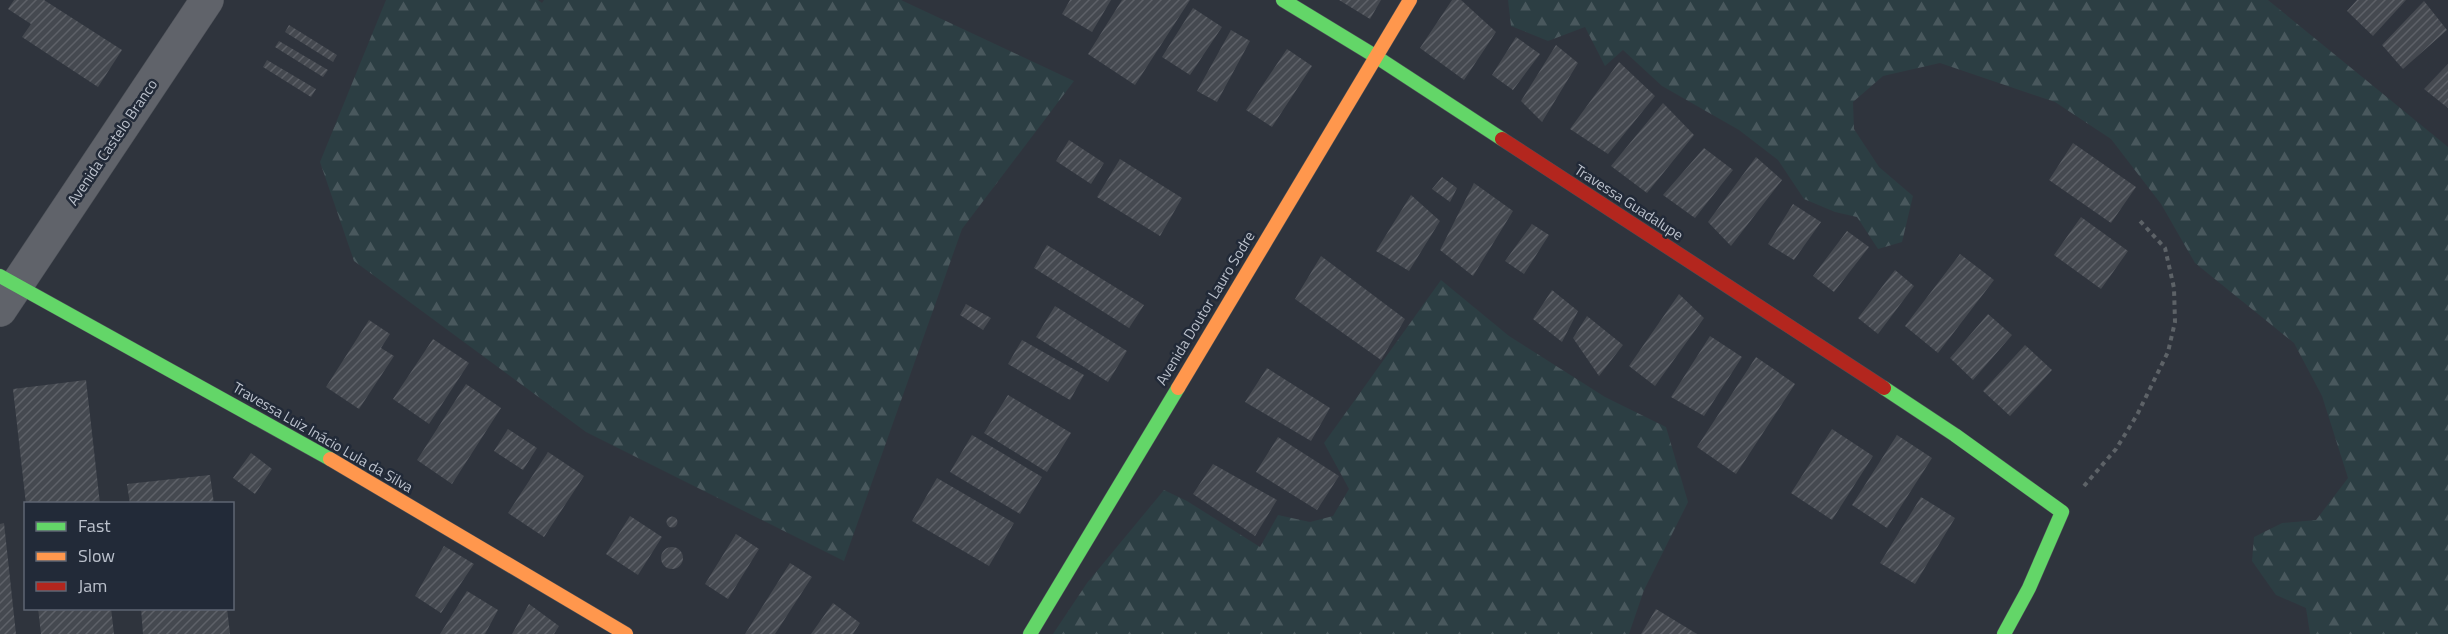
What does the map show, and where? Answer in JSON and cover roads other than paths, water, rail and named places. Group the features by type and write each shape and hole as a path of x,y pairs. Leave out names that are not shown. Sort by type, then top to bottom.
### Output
{"street":[{"name":"Avenida Castelo Branco","path":"6,290 207,0"},
{"name":"Travessa Guadalupe","path":"1283,0 1375,56 1954,435 2062,512 2029,588 2004,634"},
{"name":"Avenida Doutor Lauro Sodre","path":"1030,634 1410,0"},
{"name":"Travessa Luiz Inácio Lula da Silva","path":"6,290 355,473 626,634"}]}
